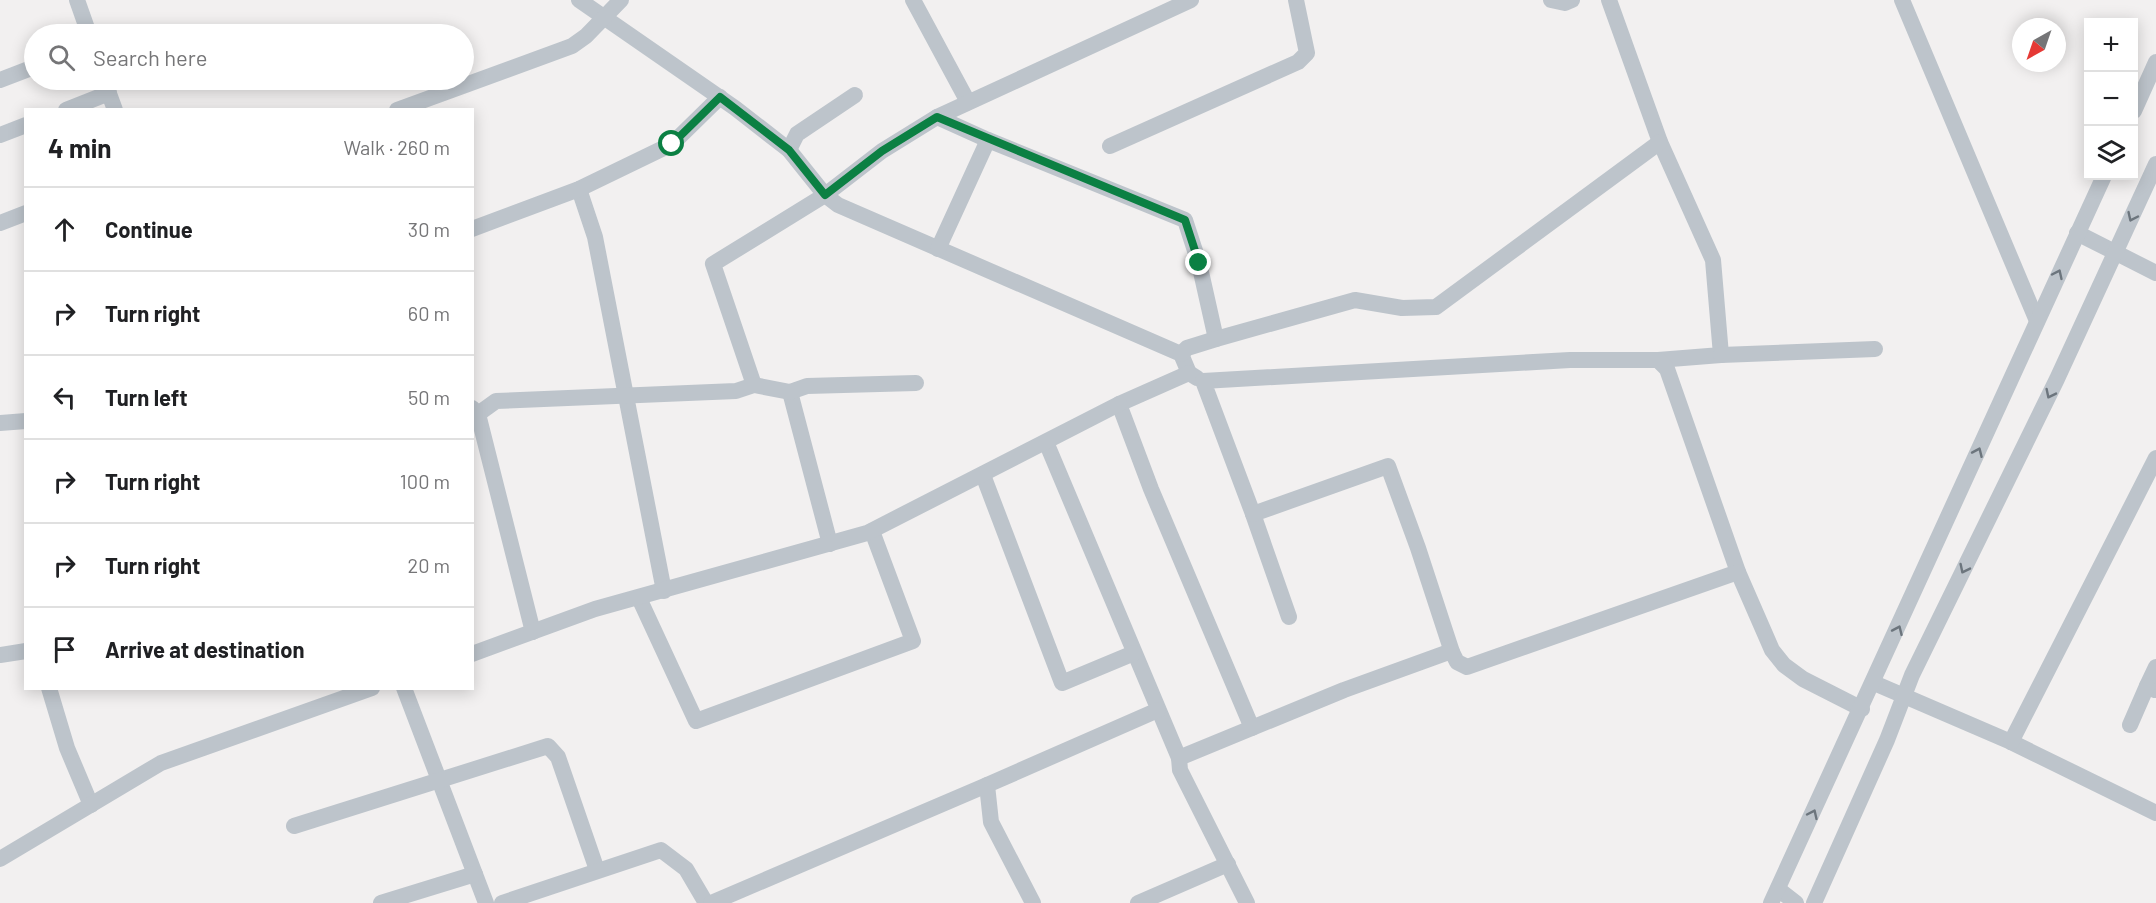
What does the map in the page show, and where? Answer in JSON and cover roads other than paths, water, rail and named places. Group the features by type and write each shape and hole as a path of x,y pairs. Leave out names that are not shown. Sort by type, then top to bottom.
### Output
{"street":[{"path":"77,0 85,24"},
{"path":"579,0 720,97 789,150 825,195 837,205 1181,354 1196,377 1253,514 1289,616"},
{"path":"474,82 572,46 586,36 621,0"},
{"path":"913,0 968,102"},
{"path":"754,385 713,264 825,195 882,151 937,117 1191,0"},
{"path":"1110,146 1298,62 1307,54 1296,0"},
{"path":"1551,0 1565,3 1572,0"},
{"path":"1609,0 1660,142 1713,260 1721,355"},
{"path":"1902,0 1969,165 2037,321"},
{"path":"2138,100 2156,62"},
{"path":"0,80 24,71"},
{"path":"69,108 100,90"},
{"path":"108,90 114,108"},
{"path":"402,108 452,90"},
{"path":"789,150 796,134 855,95"},
{"path":"474,228 579,189 672,144 720,97"},
{"path":"937,117 1185,220 1199,263 1216,339"},
{"path":"0,135 24,126"},
{"path":"938,249 988,140"},
{"path":"1181,354 1187,348 1216,339 1355,300 1402,308 1436,307 1660,142"},
{"path":"1814,903 1887,740 1904,694 2057,379 2156,164"},
{"path":"1796,903 1774,896 1874,683 2102,180"},
{"path":"579,189 595,237 664,591"},
{"path":"0,223 24,214"},
{"path":"2077,233 2156,273"},
{"path":"474,653 595,609 872,531 1119,404 1196,377 1570,360 1658,360 1721,355 1875,349"},
{"path":"1658,360 1667,369 1677,394 1738,572 1772,650 1784,665 1811,683 1862,709"},
{"path":"533,632 475,411 496,401 736,391 754,385 790,392 807,387 916,383"},
{"path":"790,392 830,544"},
{"path":"1119,404 1151,489 1252,728"},
{"path":"0,423 24,421"},
{"path":"1046,442 1179,758 1180,770 1247,903"},
{"path":"2012,742 2156,458"},
{"path":"1253,514 1388,466 1452,652 1458,662 1467,667 1738,572"},
{"path":"983,475 1062,683 1134,653"},
{"path":"639,598 696,721 913,641 872,531"},
{"path":"0,655 24,651"},
{"path":"1179,758 1344,690 1452,652"},
{"path":"2130,725 2152,688 2156,668"},
{"path":"1874,683 2012,742 2156,813"},
{"path":"50,690 68,748 92,805"},
{"path":"405,690 486,903"},
{"path":"0,859 161,763 350,692"},
{"path":"711,903 1158,710"},
{"path":"294,826 441,782 548,746 558,757 597,870"},
{"path":"987,785 991,822 1032,903"},
{"path":"502,903 661,850 686,869 706,903"},
{"path":"1138,903 1228,864"},
{"path":"381,903 475,874"}]}
